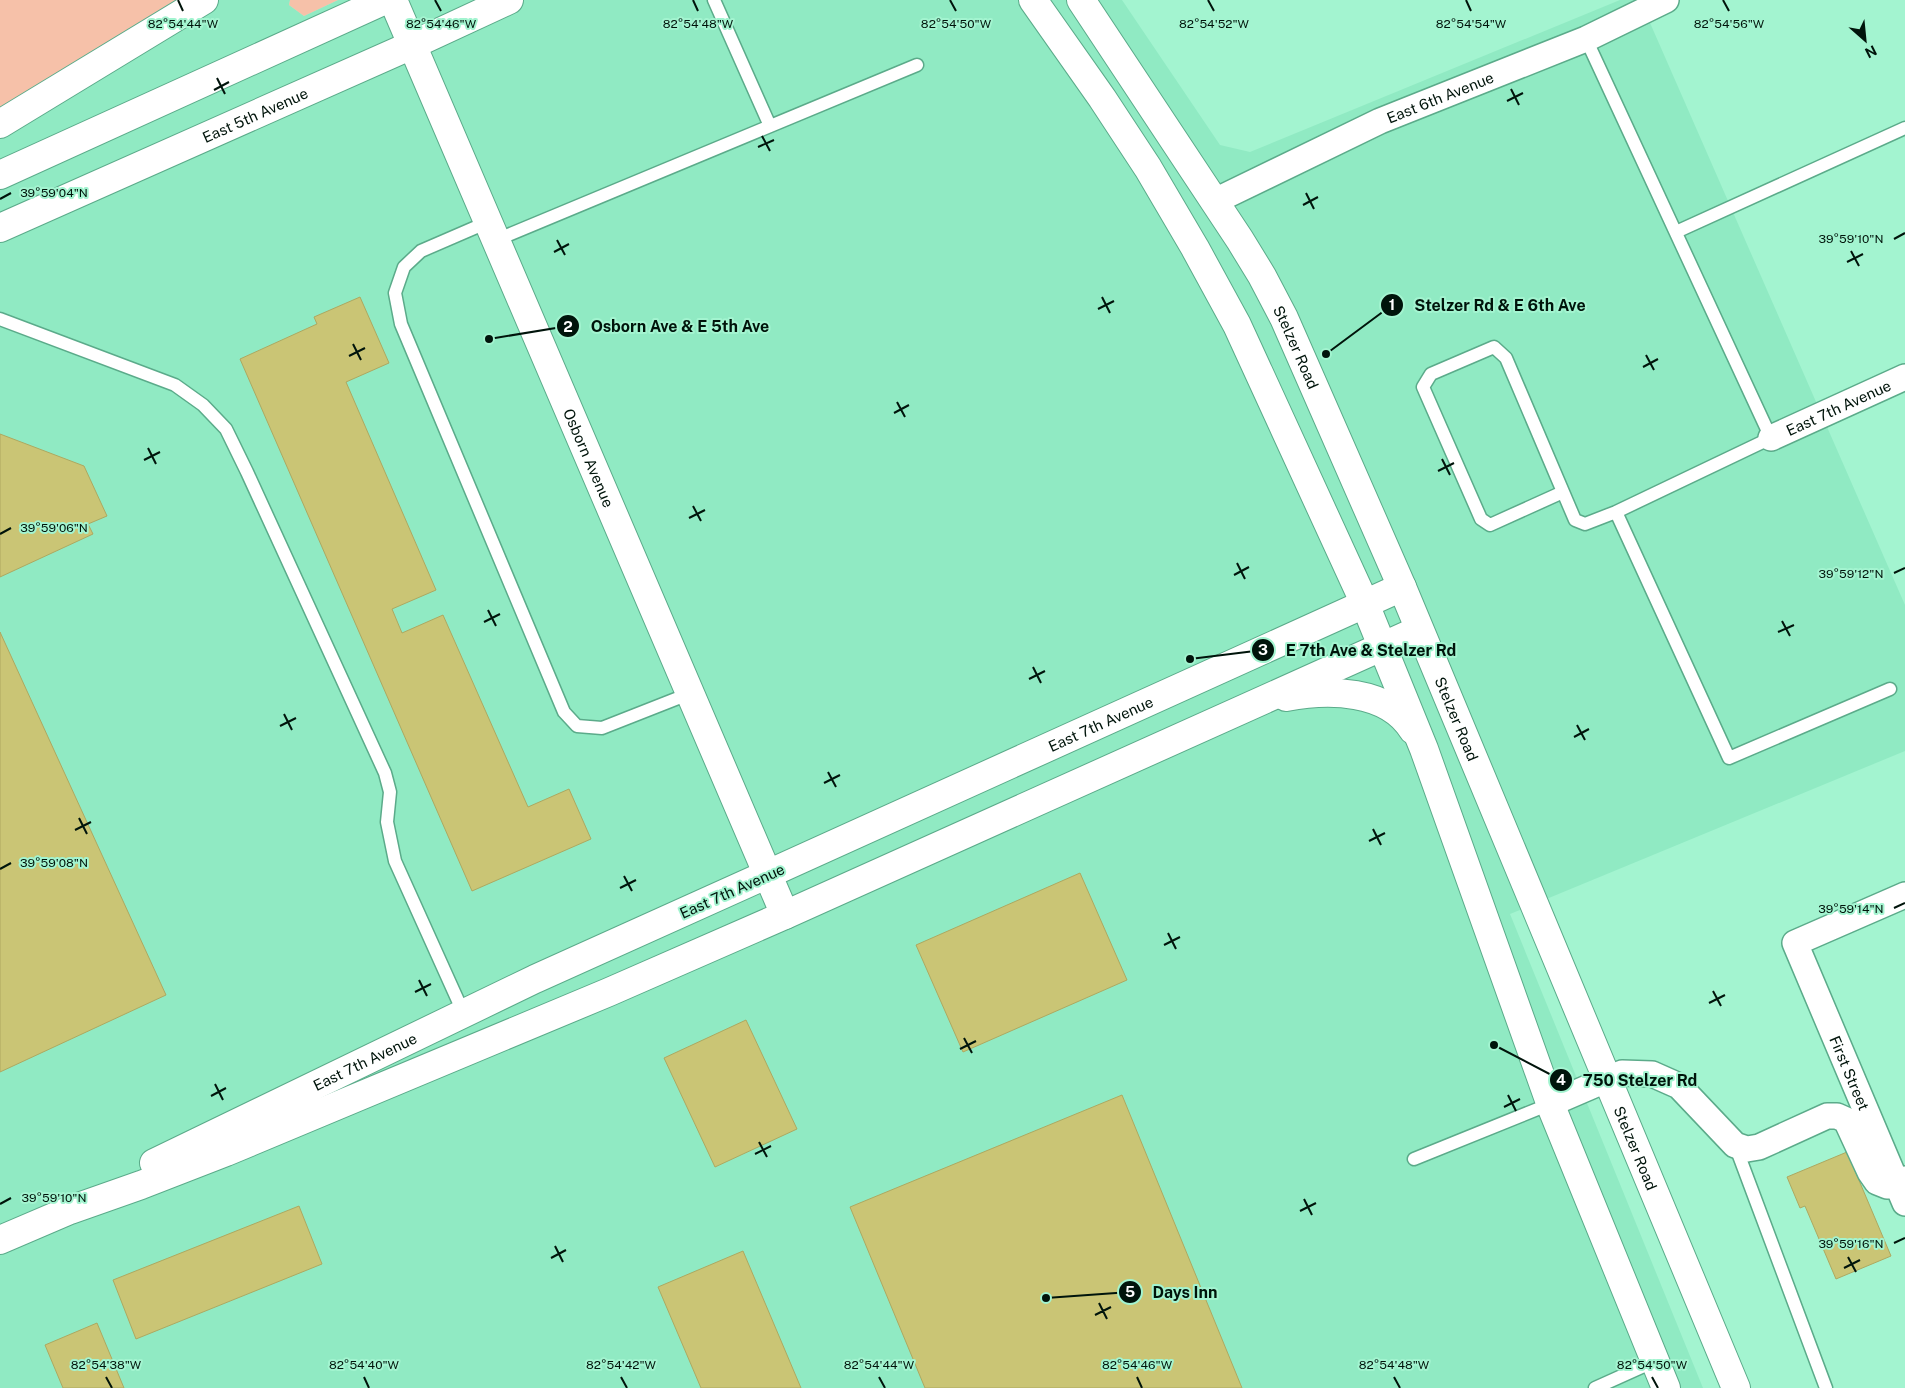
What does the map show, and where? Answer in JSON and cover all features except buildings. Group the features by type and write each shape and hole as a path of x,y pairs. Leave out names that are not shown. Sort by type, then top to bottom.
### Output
{"main road":[{"path":"0,124 204,0"},
{"path":"0,175 386,0"},
{"name":"Osborn Avenue","path":"393,0 785,915"},
{"name":"East 5th Avenue","path":"0,228 509,0"},
{"path":"1033,0 1143,160 1195,248 1237,325 1365,604 1384,646 1424,749 1550,1104 1666,1388"},
{"name":"Stelzer Road","path":"1081,0 1215,201 1262,276 1284,318 1402,588 1736,1388"},
{"name":"East 7th Avenue","path":"70,1210 166,1157 536,980 1402,588"},
{"name":"East 7th Avenue","path":"0,1240 70,1210 226,1152 609,992 785,915 1419,630"},
{"path":"1213,722 1266,702 1295,696 1319,694 1360,696 1378,701 1398,713 1410,726 1424,749"}],"street":[{"name":"East 6th Avenue","path":"1215,201 1380,121 1586,39 1666,0"},
{"name":"East 7th Avenue","path":"1771,438 1905,377"},
{"name":"First Street","path":"1902,1189 1794,943 1905,895"},
{"path":"1550,1104 1622,1073 1652,1074 1679,1086 1735,1144 1747,1149 1759,1147 1827,1116 1837,1116 1846,1120 1870,1172 1877,1182 1902,1189"}],"lane":[{"path":"714,0 770,126"},
{"path":"1563,492 1490,524 1481,519 1423,387 1431,374 1494,347 1506,358 1575,520 1585,524 1616,512 1771,438 1586,39"},
{"path":"690,693 602,728 578,726 564,712 401,324 395,293 404,267 422,252 492,231 770,126 916,66"},
{"path":"1676,232 1905,128"},
{"path":"0,319 175,385 202,405 226,429 248,472 385,773 390,792 387,822 395,861 464,1014"},
{"path":"1616,512 1729,758 1890,688"},
{"path":"1414,1159 1550,1104"},
{"path":"1735,1144 1826,1388"},
{"path":"1595,1388 1655,1361"}],"shaded area":[{"path":"0,0 189,0 0,114"},
{"path":"189,0 290,0 289,5 304,16 338,0 1122,0 1220,145 1250,152 1620,0 1640,0 1905,605 1905,751 1510,914 1703,1388 0,1388 0,114"},
{"path":"290,0 338,0 304,16 289,5"}],"place":[{"name":"Osborn Ave & E 5th Ave","path":"489,339"},
{"name":"Stelzer Rd & E 6th Ave","path":"1326,354"},
{"name":"E 7th Ave & Stelzer Rd","path":"1190,659"},
{"name":"750 Stelzer Rd","path":"1494,1045"},
{"name":"Days Inn","path":"1046,1298"}]}
